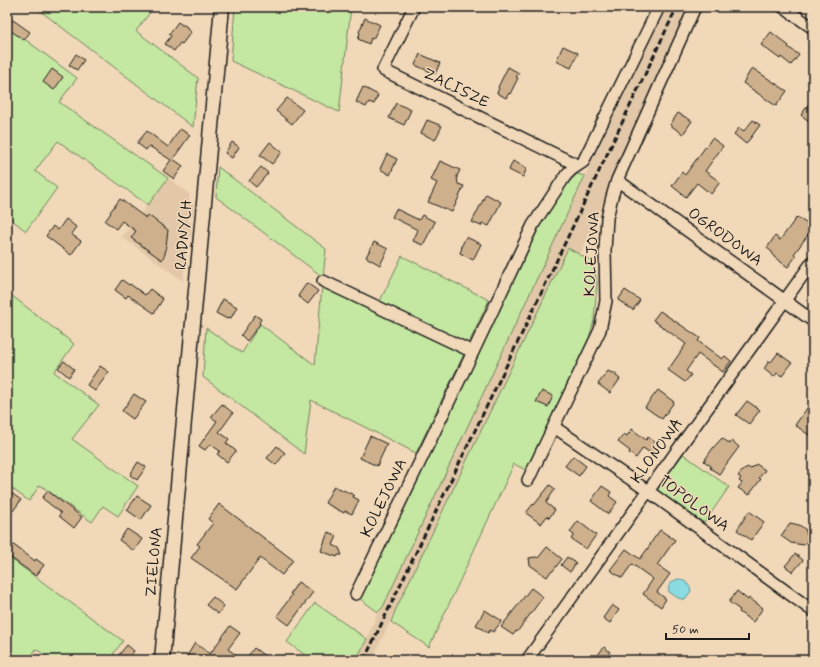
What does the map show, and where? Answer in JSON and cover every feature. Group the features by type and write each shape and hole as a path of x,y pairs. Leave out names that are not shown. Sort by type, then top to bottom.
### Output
{"street":[{"name":"RADNYCH","path":"179,467 222,7"},
{"name":"ZACISZE","path":"414,7 383,70 577,166"},
{"name":"KOLEJOWA","path":"356,594 533,226 566,175 570,170 583,162 659,7"},
{"name":"KOLEJOWA","path":"528,480 600,330 606,301 605,250 607,218 612,197 618,180 695,7"},
{"path":"783,7 813,28"},
{"name":"OGRODOWA","path":"618,180 813,321"},
{"name":"KLONOWA","path":"527,660 813,261"},
{"path":"323,281 473,352"},
{"name":"TOPOLOWA","path":"554,427 648,491 813,611"},
{"name":"ZIELONA","path":"162,660 179,467"}],"shaded area":[{"path":"666,7 690,7 580,255 567,249 372,660 356,660 367,639 378,612 383,607"},
{"path":"168,178 189,194 189,201 194,206 193,218 188,218 188,221 192,222 191,237 188,237 183,281 122,237"}],"green space":[{"path":"35,7 154,7 136,31 198,78 193,127"},
{"path":"235,7 351,7 339,112 231,61"},
{"path":"7,26 77,78 59,102 168,178 148,205 58,141 35,171 57,188 26,231 7,216"},
{"path":"218,167 326,249 323,277 216,197"},
{"path":"577,174 585,176 383,607 378,612 359,598 553,199"},
{"path":"568,248 593,262 597,283 594,320 589,338 526,470 514,464 429,647 391,622"},
{"path":"402,256 489,300 468,345 379,303"},
{"path":"322,286 464,354 416,453 311,400 304,454 203,377 206,328 242,353 260,324 315,365"},
{"path":"7,292 74,344 54,372 99,405 72,439 138,486 118,516 103,506 92,522 40,485 29,501 7,485"},
{"path":"683,454 729,487 704,523 657,490"},
{"path":"7,556 123,641 113,654 121,660 52,660 36,649 29,660 16,660 7,653"},
{"path":"315,603 367,639 356,660 312,660 287,642"}],"water":[{"path":"678,579 684,581 691,591 685,599 679,598 669,592 670,584"}],"building":[{"path":"365,18 380,25 373,39 371,38 369,44 358,39 359,32"},
{"path":"13,20 30,32 24,40 7,28"},
{"path":"178,22 187,27 187,29 191,32 182,44 180,43 174,51 165,44 171,36 169,34"},
{"path":"771,32 799,55 791,65 761,45"},
{"path":"563,46 578,53 571,68 556,61"},
{"path":"76,54 84,60 77,70 69,65"},
{"path":"420,54 440,63 435,74 415,65"},
{"path":"508,67 519,73 510,94 509,93 506,98 497,93 498,87"},
{"path":"752,68 787,91 776,106 743,83"},
{"path":"52,69 63,77 54,90 43,82"},
{"path":"363,87 378,95 374,104 369,102 366,107 356,102"},
{"path":"287,98 303,110 292,124 276,111"},
{"path":"813,98 813,124 801,115"},
{"path":"396,103 411,110 404,125 389,118"},
{"path":"678,113 692,121 683,134 670,125"},
{"path":"427,120 442,126 435,140 421,133"},
{"path":"753,120 760,125 746,144 734,134 739,128 744,131"},
{"path":"180,129 190,135 173,159 183,166 174,179 163,171 171,160 149,146 146,150 137,143 147,131 168,147"},
{"path":"712,138 723,146 705,171 720,182 711,194 697,183 686,197 672,186 682,172 685,175"},
{"path":"232,142 239,147 232,158 225,153"},
{"path":"270,142 282,152 272,164 260,155"},
{"path":"387,154 397,159 390,175 380,169"},
{"path":"440,161 460,170 457,176 458,184 464,186 452,212 428,202 437,183 431,180"},
{"path":"513,161 527,168 523,177 509,170"},
{"path":"261,167 268,173 256,187 249,181"},
{"path":"486,194 501,202 489,226 482,223 481,226 472,222"},
{"path":"120,199 146,218 148,215 168,230 165,254 162,260 131,238 136,231 122,221 116,229 105,221"},
{"path":"396,209 419,220 422,215 435,222 423,245 413,241 418,230 392,217"},
{"path":"797,217 813,228 794,254 796,256 788,267 774,257 772,252 767,248 775,236 780,240"},
{"path":"66,219 76,227 71,234 81,241 71,255 46,236 53,226 58,230"},
{"path":"466,237 481,244 473,260 460,253"},
{"path":"374,242 388,249 380,265 366,257"},
{"path":"122,280 145,295 150,289 163,299 154,313 128,295 126,298 115,290"},
{"path":"307,283 318,291 308,304 298,296"},
{"path":"625,290 640,300 633,310 618,300"},
{"path":"223,299 237,307 231,318 228,317 227,319 216,313"},
{"path":"660,311 700,338 698,341 722,359 725,356 731,361 723,372 698,354 686,371 691,375 685,382 668,370 686,344 653,320"},
{"path":"255,315 261,319 260,324 247,341 241,335"},
{"path":"778,353 792,363 782,376 777,373 774,377 764,369 769,361 771,362"},
{"path":"64,361 74,369 69,377 58,368"},
{"path":"100,366 109,372 95,391 87,385"},
{"path":"608,371 616,373 616,376 620,379 610,393 598,384"},
{"path":"658,390 674,402 662,419 645,407"},
{"path":"542,391 553,396 548,407 536,402"},
{"path":"134,394 146,402 133,419 122,411"},
{"path":"813,400 813,429 809,435 795,425"},
{"path":"747,401 760,410 749,424 736,415"},
{"path":"222,404 233,413 219,432 229,439 226,443 236,451 227,462 217,454 220,451 210,444 205,450 199,446 217,421 211,417"},
{"path":"632,429 646,440 648,437 659,445 652,454 643,448 636,458 629,453 630,451 618,442 624,434 627,436"},
{"path":"370,436 387,444 377,466 360,458"},
{"path":"722,438 730,444 732,441 739,447 719,474 710,468 711,466 704,461"},
{"path":"277,446 285,453 276,465 267,458"},
{"path":"573,456 586,466 579,476 565,466"},
{"path":"138,462 146,467 137,480 130,475"},
{"path":"756,464 765,470 759,478 761,479 749,495 738,488 742,483 739,481 741,478 738,476 747,467 751,469"},
{"path":"550,485 555,489 546,503 555,510 549,518 547,516 541,524 526,513"},
{"path":"334,486 354,495 353,497 359,500 352,514 345,511 344,513 325,503"},
{"path":"602,486 611,492 609,496 617,502 608,514 591,501"},
{"path":"7,490 21,500 13,511 7,507"},
{"path":"48,491 82,517 74,528 59,516 61,513 42,498"},
{"path":"137,496 151,505 141,520 127,510"},
{"path":"219,504 293,560 282,575 260,558 237,589 191,558 200,546 197,544 213,523 208,519"},
{"path":"749,511 764,522 751,540 737,530"},
{"path":"578,521 596,535 586,549 571,539 574,535 570,532"},
{"path":"790,523 799,525 805,529 807,535 810,537 804,545 791,543 781,536"},
{"path":"127,529 142,539 134,551 119,540"},
{"path":"660,530 675,540 657,565 670,574 657,592 666,599 661,607 643,594 653,579 632,564 622,578 610,570 626,549 640,559"},
{"path":"328,532 337,536 333,545 339,548 342,555 338,555 337,557 321,551"},
{"path":"7,540 35,561 36,559 44,565 36,576 7,555"},
{"path":"547,547 562,559 547,577 530,565 529,558 538,558"},
{"path":"795,554 803,560 793,572 785,566"},
{"path":"567,557 576,563 570,572 561,565"},
{"path":"298,582 313,592 289,625 277,616 292,595 290,594"},
{"path":"531,588 543,597 517,632 516,631 513,635 501,627"},
{"path":"737,591 748,600 749,598 763,608 753,622 739,612 740,610 729,602"},
{"path":"213,597 224,606 218,614 206,605"},
{"path":"612,605 619,610 610,623 603,618"},
{"path":"485,610 502,621 493,632 490,630 488,633 476,625"},
{"path":"230,626 240,633 228,649 236,655 232,660 193,660 187,656 195,643 210,654"},
{"path":"127,645 134,651 127,660 123,660 118,656"},
{"path":"604,647 610,652 604,660 594,660"},
{"path":"254,648 270,660 245,660"}],"railway":[{"path":"364,660 526,325 677,7"}]}
